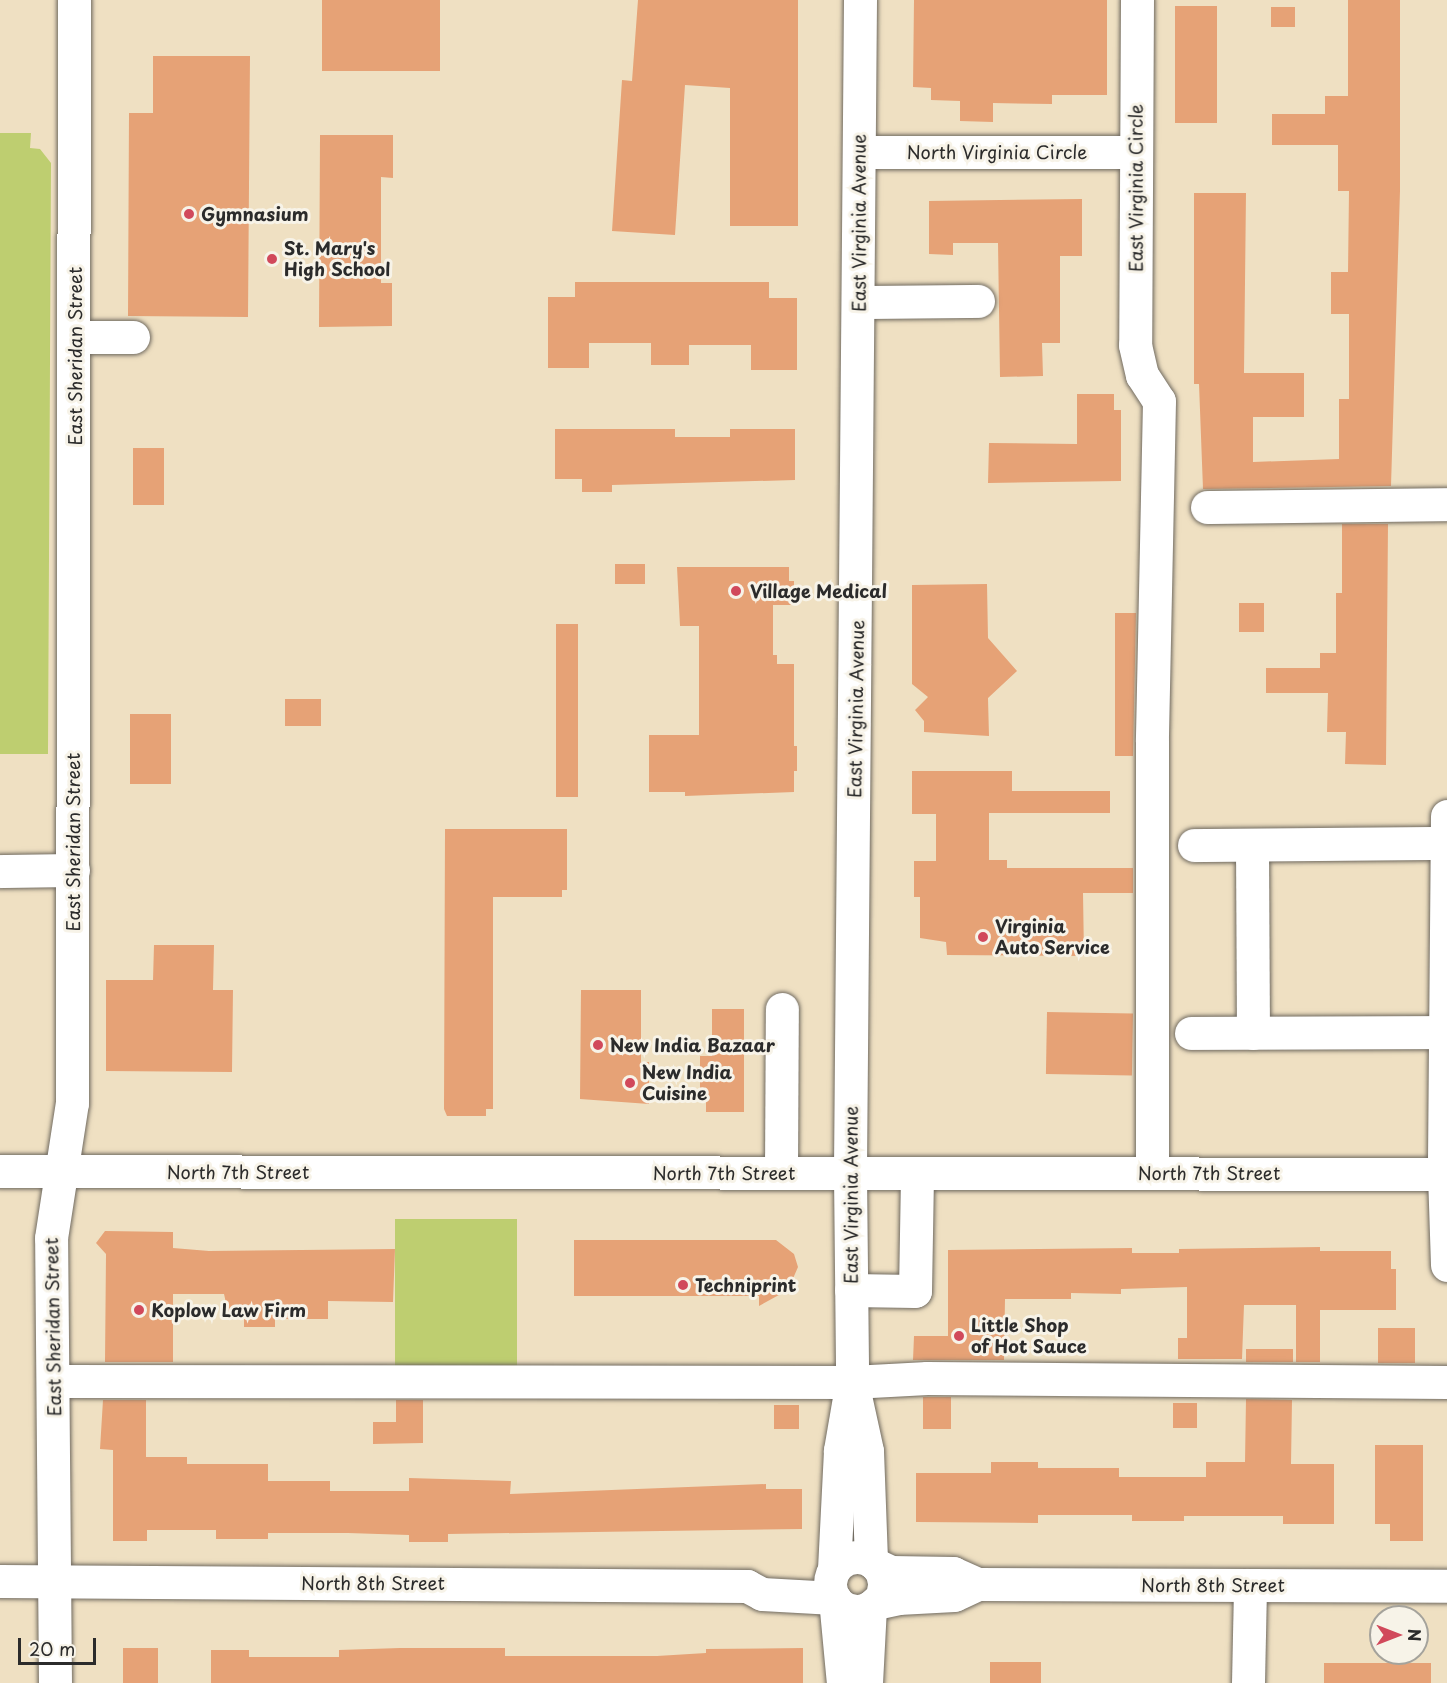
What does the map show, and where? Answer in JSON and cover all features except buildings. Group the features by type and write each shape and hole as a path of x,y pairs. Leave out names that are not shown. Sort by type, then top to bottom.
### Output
{"street":[{"name":"East Virginia Avenue","path":"843,1683 834,1584 840,1450 852,1382 850,1173 860,0"},
{"name":"East Virginia Circle","path":"1137,0 1135,345 1142,375 1159,401 1152,741 1152,1173"},
{"name":"East Sheridan Street","path":"55,1683 51,1238 59,1171 72,1103 74,7"},
{"name":"North Virginia Circle","path":"859,152 1135,152"},
{"path":"858,302 978,301"},
{"path":"75,337 133,337"},
{"path":"1207,507 1447,504"},
{"path":"1447,816 1445,1032 1447,1265"},
{"path":"1194,845 1447,843"},
{"path":"1252,845 1252,1033"},
{"path":"0,871 73,870"},
{"path":"780,1173 782,1009"},
{"path":"1191,1033 1445,1032"},
{"name":"North 7th Street","path":"0,1171 1445,1174"},
{"path":"852,1290 915,1291 917,1173"},
{"path":"54,1381 852,1382 927,1377 1447,1382"},
{"name":"East Virginia Avenue","path":"852,1382 867,1451 873,1563"},
{"path":"866,1683 873,1605 883,1580 873,1563 855,1557 834,1584 848,1609 873,1605"},
{"name":"North 8th Street","path":"873,1563 891,1572 953,1573 978,1584 1447,1586"},
{"name":"North 8th Street","path":"0,1581 747,1586 762,1594 834,1584"},
{"name":"North 8th Street","path":"873,1605 898,1598 954,1595 978,1584"},
{"path":"1248,1683 1250,1585"}],"green space":[{"path":"0,133 31,133 30,148 40,149 51,163 48,754 0,754"},
{"path":"395,1219 517,1219 517,1376 395,1376"}],"place":[{"name":"Gymnasium","path":"189,214"},
{"name":"St. Mary's High School","path":"272,259"},
{"name":"Village Medical","path":"736,591"},
{"name":"Virginia Auto Service","path":"983,937"},
{"name":"New India Bazaar","path":"598,1045"},
{"name":"New India Cuisine","path":"630,1083"},
{"name":"Techniprint","path":"683,1285"},
{"name":"Koplow Law Firm","path":"139,1310"},
{"name":"Little Shop of Hot Sauce","path":"959,1336"}]}
